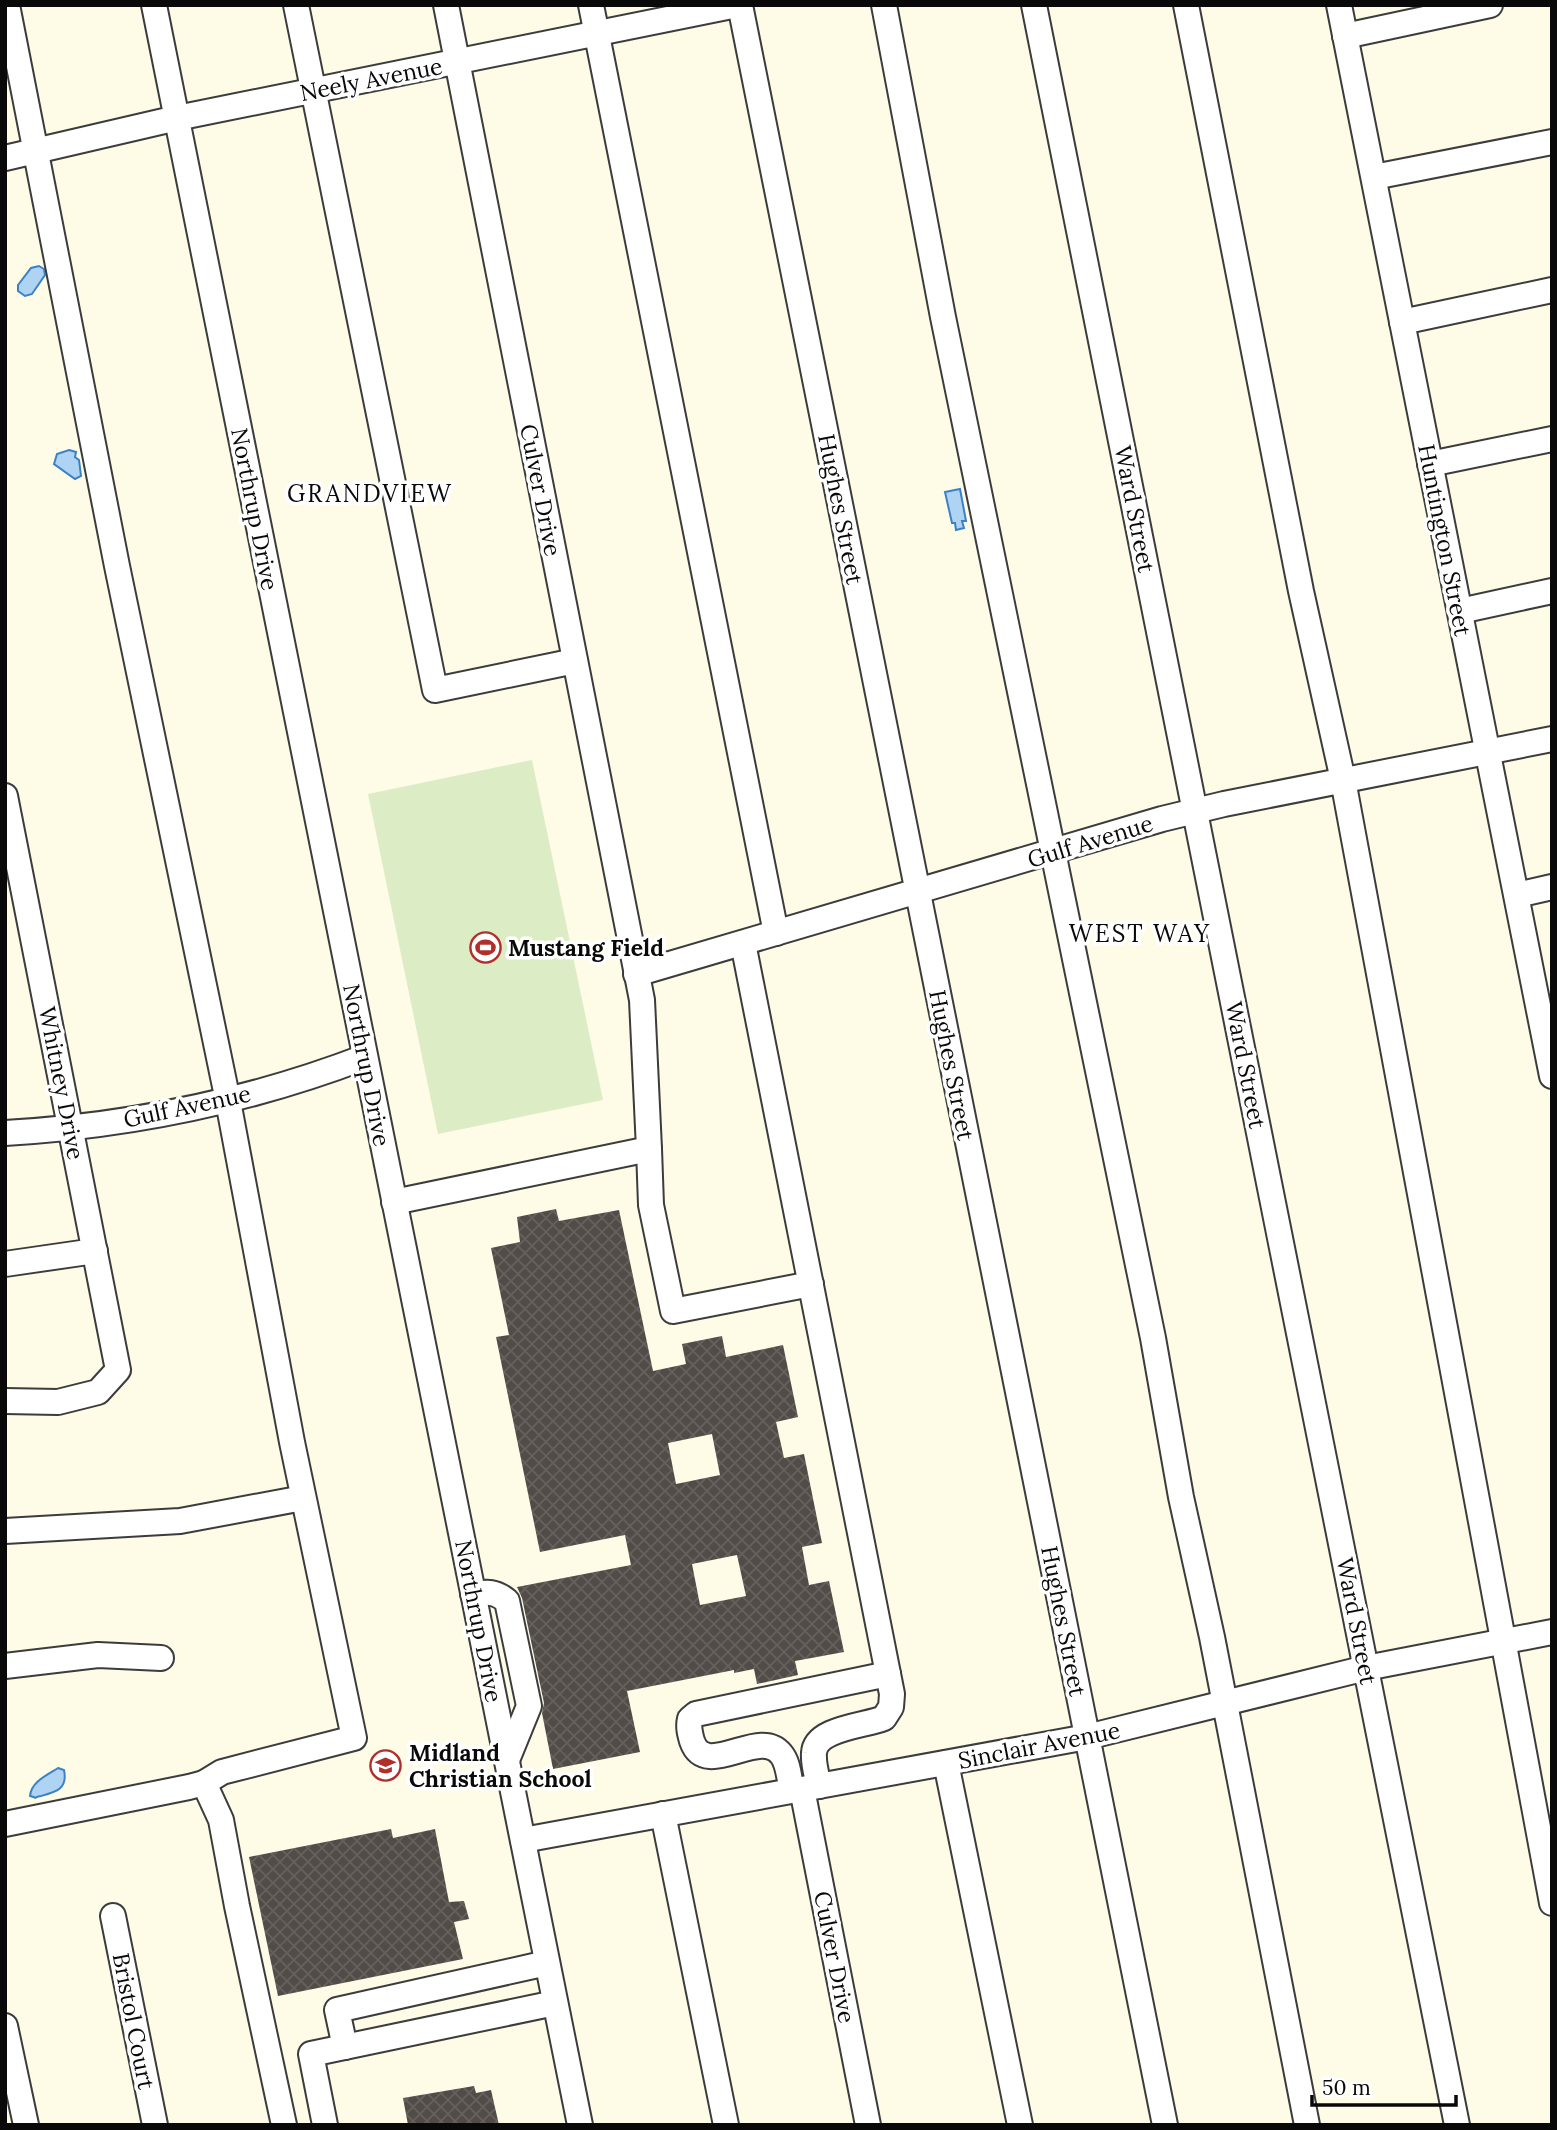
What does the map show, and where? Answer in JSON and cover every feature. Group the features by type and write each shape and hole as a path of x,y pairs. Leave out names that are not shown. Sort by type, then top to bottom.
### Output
{"street":[{"path":"5,1824 204,1783 222,1772 354,1738 303,1497 228,1101 117,566 7,5"},
{"name":"Northrup Drive","path":"154,5 580,2125"},
{"path":"296,5 435,690 575,661"},
{"name":"Culver Drive","path":"446,5 642,1000 651,1205 673,1311 811,1283"},
{"path":"591,5 776,933"},
{"name":"Neely Avenue","path":"5,158 177,118 739,5"},
{"name":"Hughes Street","path":"739,5 1165,2125"},
{"path":"884,5 943,317 1153,1338 1181,1497 1212,1637 1307,2125"},
{"name":"Ward Street","path":"1034,5 1457,2125"},
{"path":"1186,5 1301,591 1343,780 1552,1903"},
{"name":"Huntington Street","path":"1339,5 1488,752 1548,1036 1552,1076"},
{"path":"1345,36 1490,5"},
{"path":"1374,177 1552,142"},
{"path":"1402,322 1552,290"},
{"path":"1430,464 1552,439"},
{"path":"1460,611 1552,591"},
{"name":"Gulf Avenue","path":"636,974 1162,819 1224,804 1552,739"},
{"name":"Whitney Drive","path":"5,796 118,1370 98,1392 58,1402 5,1401"},
{"path":"1517,895 1552,887"},
{"path":"743,943 892,1694 888,1714 873,1723 830,1734 817,1742 804,1789"},
{"name":"Gulf Avenue","path":"5,1133 71,1129 213,1105 365,1058"},
{"path":"394,1202 649,1149"},
{"path":"5,1264 95,1251"},
{"path":"5,1531 180,1521 303,1497"},
{"name":"Sinclair Avenue","path":"523,1840 1087,1737 1366,1668 1552,1632"},
{"path":"5,1667 98,1655 162,1658"},
{"path":"804,1789 781,1752 772,1746 758,1746 714,1756 703,1755 695,1749 691,1738 690,1719 696,1714 888,1674"},
{"path":"946,1763 1020,2125"},
{"path":"204,1783 221,1820 284,2125"},
{"name":"Culver Drive","path":"804,1789 868,2125"},
{"path":"663,1814 726,2125"},
{"name":"Bristol Court","path":"113,1916 155,2125"},
{"path":"345,2047 337,2010 547,1964"},
{"path":"325,2125 311,2054 555,2003"},
{"path":"5,2026 26,2125"}],"green space":[{"name":"Mustang Field","path":"532,760 603,1100 438,1134 368,794"}],"water":[{"path":"39,266 44,269 45,275 32,294 25,296 18,291 18,285 31,268"},
{"path":"69,450 76,452 75,457 79,460 81,476 75,479 54,464 57,454"},
{"path":"960,489 966,521 962,521 964,528 956,530 945,492"},
{"path":"58,1768 64,1770 65,1776 60,1789 36,1798 30,1796 36,1783"}],"building":[{"path":"556,1209 559,1221 619,1210 653,1371 686,1364 682,1344 722,1336 726,1357 783,1345 798,1417 776,1422 784,1458 804,1454 822,1543 802,1547 809,1585 829,1581 844,1652 795,1661 798,1675 757,1684 754,1669 734,1673 734,1670 627,1691 640,1752 553,1769 542,1713 544,1703 522,1598 517,1587 631,1565 625,1535 540,1552 496,1337 509,1335 491,1248 520,1242 517,1217","holes":["712,1434 720,1475 676,1484 668,1443","737,1555 746,1596 700,1605 692,1564"]},
{"path":"391,1829 393,1838 435,1829 449,1902 464,1901 469,1919 454,1922 463,1959 278,1996 249,1857"},
{"path":"474,2086 476,2093 491,2090 499,2125 408,2125 403,2098"}],"place":[{"name":"Mustang Field","path":"485,947"},
{"name":"Midland Christian School","path":"386,1765"}],"district":[{"name":"GRANDVIEW","path":"370,493"},
{"name":"WEST WAY","path":"1140,933"}]}
